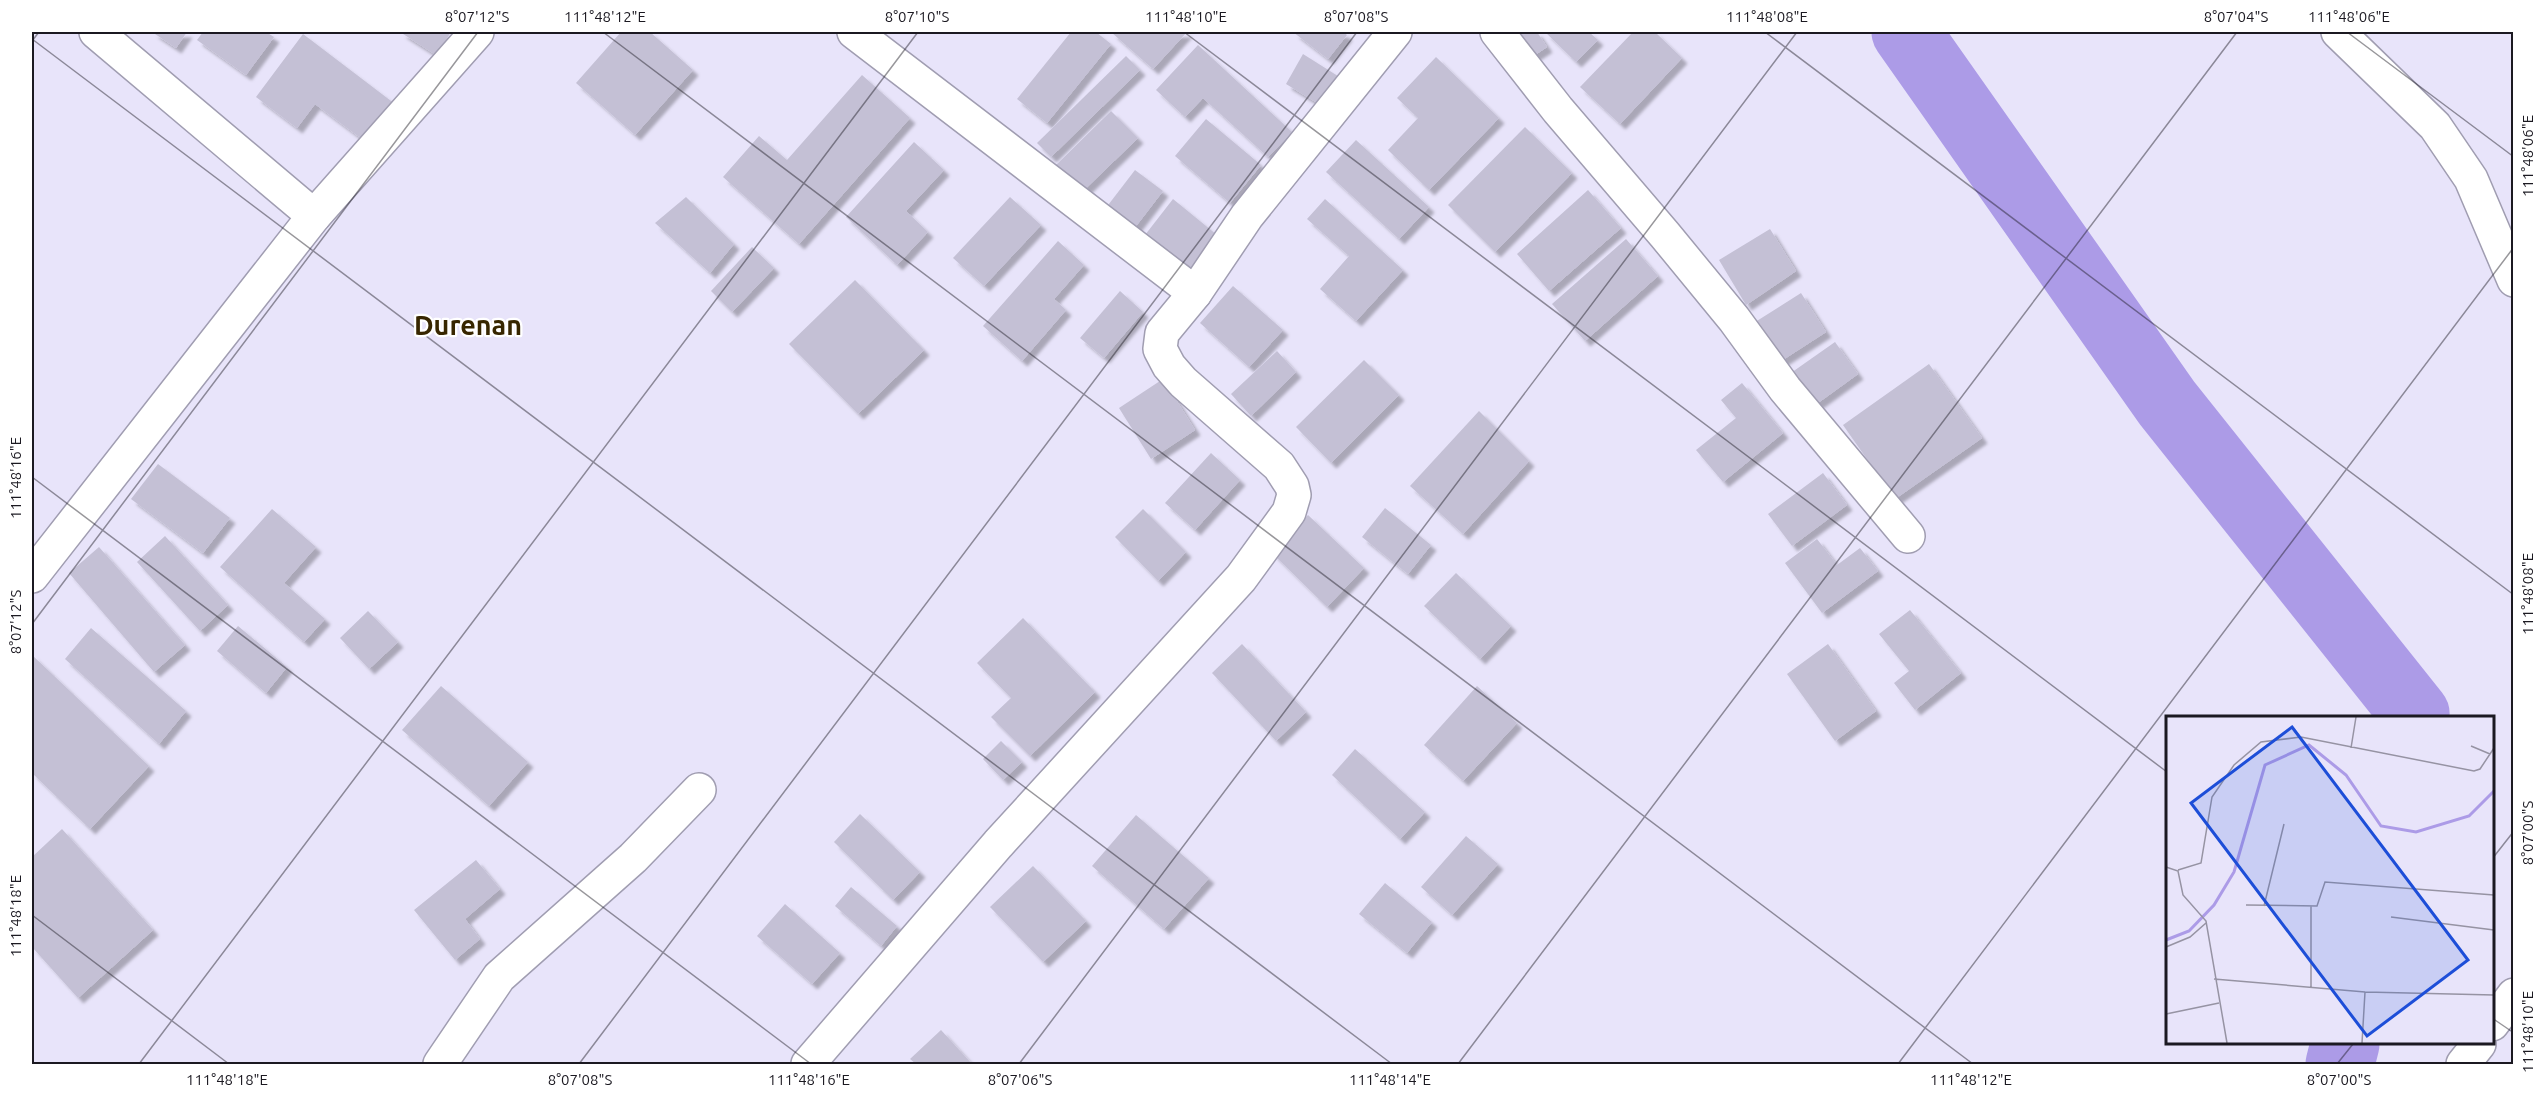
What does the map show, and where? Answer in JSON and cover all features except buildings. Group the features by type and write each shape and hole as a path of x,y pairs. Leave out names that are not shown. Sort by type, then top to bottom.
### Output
{"street":[{"path":"96,32 314,216"},
{"path":"32,576 314,216 477,32"},
{"path":"854,32 1195,293"},
{"path":"808,1065 998,844 1241,578 1289,512 1294,495 1288,477 1279,466 1183,382 1169,366 1160,349 1162,333 1195,293 1247,216 1395,32"},
{"path":"1497,32 1558,110 1734,319 1785,389 1908,536"},
{"path":"2338,32 2435,126 2470,179 2514,280"},
{"path":"440,1065 499,976 633,858 699,790"},
{"path":"2494,1023 2514,995"},
{"path":"2463,1065 2478,1045"}],"waterway":[{"path":"1906,32 2167,403 2414,716"},
{"path":"2340,1064 2345,1045"}],"district":[{"name":"Durenan","path":"468,326"}]}
